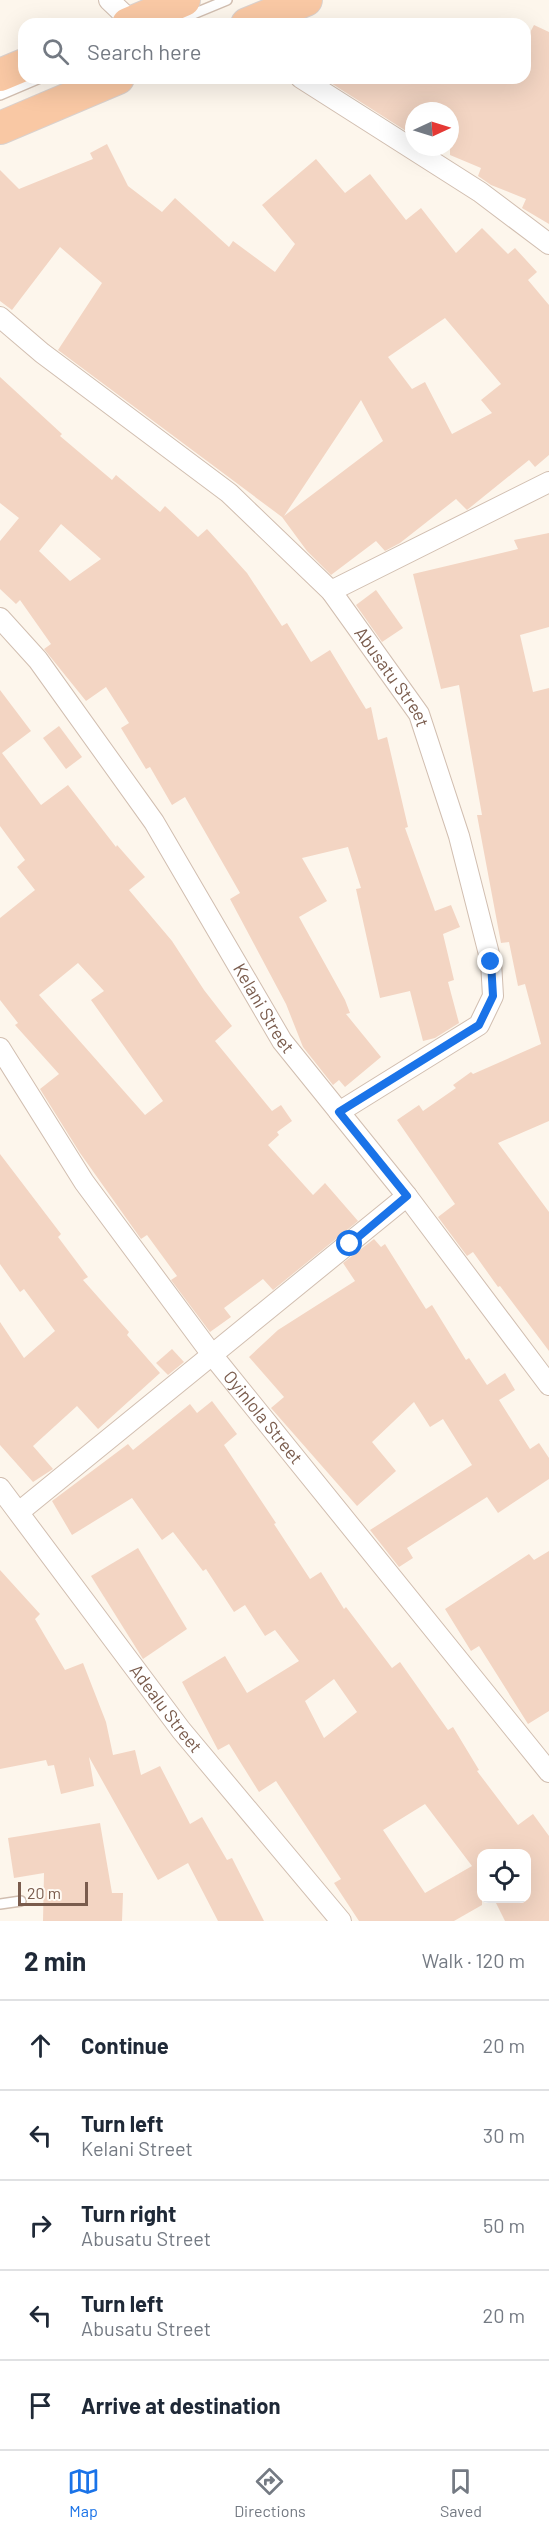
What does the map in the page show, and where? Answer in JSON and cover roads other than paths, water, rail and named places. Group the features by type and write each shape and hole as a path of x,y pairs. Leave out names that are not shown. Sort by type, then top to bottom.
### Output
{"highway":[{"path":"142,18 184,0"},
{"path":"262,18 306,0"},
{"path":"0,75 18,68"},
{"path":"0,128 104,84"}],"street":[{"path":"109,0 125,18"},
{"path":"310,84 480,192 549,244"},
{"name":"Abusatu Street","path":"0,316 42,353 229,493 331,591 419,714 459,836 491,962 493,996 479,1025 339,1112"},
{"path":"331,591 549,482"},
{"name":"Kelani Street","path":"0,618 38,660 154,822 282,1041 407,1196 549,1384"},
{"name":"Oyinlola Street","path":"0,1048 84,1182 213,1356 549,1772"},
{"path":"19,1512 213,1356 277,1299 407,1196"},
{"name":"Adealu Street","path":"0,1488 181,1730 341,1921"}],"lane":[{"path":"184,18 227,0"},
{"path":"0,94 25,84"},
{"path":"0,1904 21,1901"}]}
